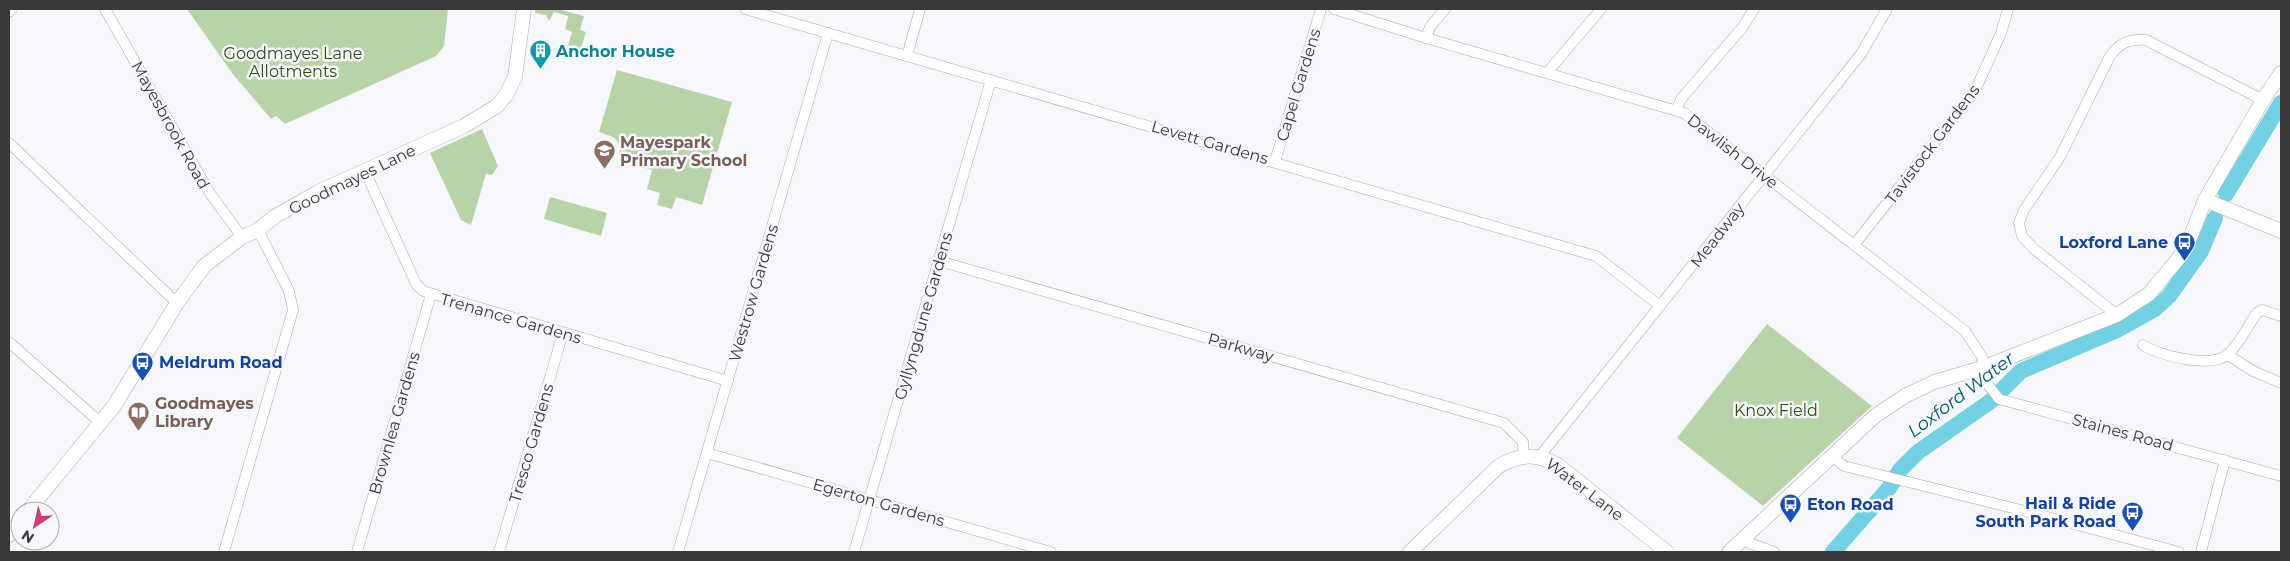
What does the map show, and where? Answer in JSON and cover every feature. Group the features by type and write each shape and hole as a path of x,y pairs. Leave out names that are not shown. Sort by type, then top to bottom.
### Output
{"street":[{"path":"9,12 12,9"},
{"name":"Mayesbrook Road","path":"105,9 209,192 242,237"},
{"name":"Goodmayes Lane","path":"36,501 101,423 129,383 177,303 204,266 242,237 258,230 274,217 318,192 464,126 497,106 506,95 515,77 524,9"},
{"name":"Levett Gardens","path":"745,9 1275,161 1596,256 1660,306"},
{"path":"907,56 920,9"},
{"name":"Capel Gardens","path":"1275,161 1321,9"},
{"name":"Dawlish Drive","path":"1334,9 1426,38 1684,113 1965,331 1982,357 1982,368"},
{"path":"1426,38 1430,27 1445,9"},
{"path":"1549,73 1551,68 1601,9"},
{"path":"1676,110 1681,99 1742,28 1754,9"},
{"name":"Meadway","path":"1540,456 1861,54 1887,9"},
{"name":"Tavistock Gardens","path":"1854,245 1975,91 2002,34 2008,9"},
{"name":"Westrow Gardens","path":"678,552 828,33"},
{"path":"2117,315 2034,249 2022,236 2019,223 2024,210 2060,157 2116,47 2126,41 2146,40 2263,100"},
{"path":"1728,552 1833,457 1875,416 1905,396 1934,382 1982,368 2117,315 2149,294 2167,274 2216,204 2263,100 2281,73"},
{"name":"Gyllyngdune Gardens","path":"854,552 992,80"},
{"path":"9,143 177,303"},
{"name":"Trenance Gardens","path":"365,171 416,284 422,291 728,381"},
{"path":"2216,204 2280,229"},
{"path":"224,552 293,310 289,291 258,230"},
{"name":"Parkway","path":"939,260 1504,423 1523,442 1523,456"},
{"name":"Brownlea Gardens","path":"357,552 431,294"},
{"path":"2143,345 2163,355 2182,360 2214,359 2228,355 2257,313 2262,310 2281,316"},
{"name":"Tresco Gardens","path":"499,552 563,333"},
{"path":"9,342 101,423"},
{"path":"2228,355 2253,371 2281,383"},
{"name":"Staines Road","path":"1982,368 1984,380 1996,396 2281,476"},
{"name":"Egerton Gardens","path":"707,453 1051,552"},
{"name":"Water Lane","path":"1410,552 1499,466 1523,456 1540,456 1558,465 1667,552"},
{"path":"1833,457 1844,466 2179,552"},
{"path":"2201,552 2225,460"},
{"path":"1741,540 1774,552"}],"green space":[{"name":"Goodmayes Lane Allotments","path":"187,9 448,9 444,46 436,56 285,124 276,116 271,119 232,73"},
{"path":"535,9 558,9 584,16 580,30 586,32 581,48 574,51 567,49 572,32 565,29 568,16 554,12 549,21 546,15 535,13"},
{"path":"617,70 732,102 702,205 676,197 672,209 657,205 660,193 647,189 652,170 619,161 620,149 617,141 611,136 599,132"},
{"path":"482,129 498,166 492,175 486,174 471,225 461,220 430,153"},
{"path":"550,197 607,213 601,236 544,219"},
{"name":"Knox Field","path":"1767,324 1872,406 1763,506 1677,438"}],"waterway":[{"name":"Loxford Water","path":"2226,194 2281,103"},
{"name":"Loxford Water","path":"1833,552 1889,488 1900,470 1918,452 1991,401 2021,371 2115,331 2155,309 2169,296 2201,251 2215,218"}],"place":[{"name":"Anchor House","path":"540,70"},
{"name":"Mayespark Primary School","path":"604,170"},
{"name":"Loxford Lane","path":"2184,261"},
{"name":"Meldrum Road","path":"143,381"},
{"name":"Goodmayes Library","path":"139,431"},
{"name":"Eton Road","path":"1791,523"},
{"name":"Hail & Ride South Park Road","path":"2132,531"}]}
